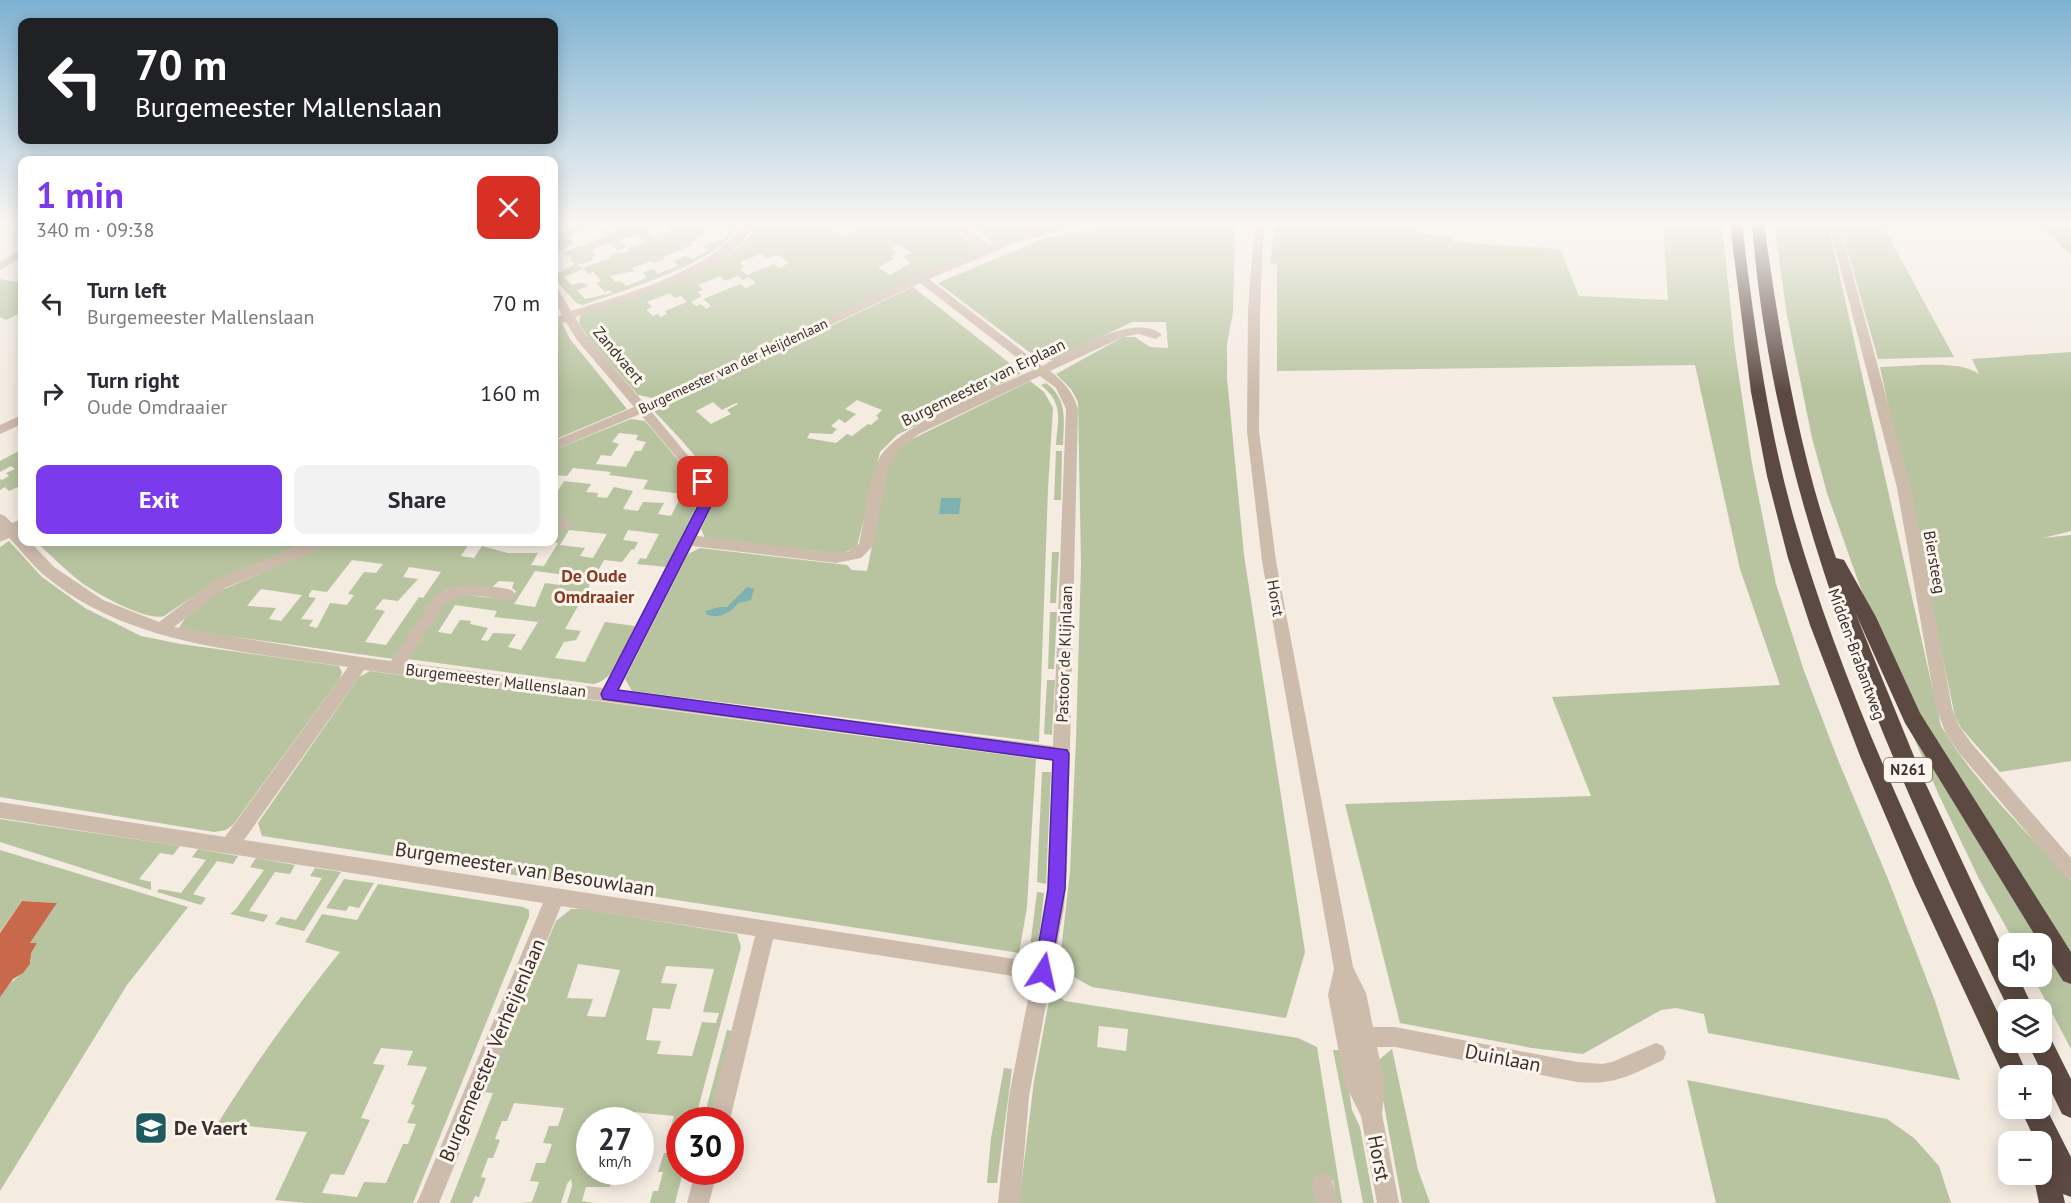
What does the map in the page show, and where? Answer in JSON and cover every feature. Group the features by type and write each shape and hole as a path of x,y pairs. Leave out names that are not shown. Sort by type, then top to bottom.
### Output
{"highway":[{"name":"Midden-Brabantweg","path":"1743,280 1758,393 1771,458 1797,557 1841,685 1899,828 2011,1065"},
{"name":"Midden-Brabantweg","path":"1767,280 1785,399 1798,462 1841,600 1892,733 1964,894 2016,999"},
{"name":"N261","path":"1816,522 1867,617 1912,717 2071,973"},
{"path":"2044,1053 2071,1106"},
{"path":"2037,1119 2071,1184"},
{"path":"2048,1185 2052,1203"}],"street":[{"path":"562,318 662,280"},
{"name":"Burgemeester van der Heijdenlaan","path":"558,444 642,409 920,280"},
{"name":"Pastoor de Klijnlaan","path":"923,280 1060,386 1068,397 1072,410 1056,889 1043,972 1019,1096 1009,1203"},
{"name":"Horst","path":"1256,280 1253,431 1269,561 1344,969 1338,995 1356,1036 1355,1084 1371,1114 1388,1203"},
{"name":"Biersteeg","path":"1849,280 1904,488 1944,708 1952,729 1966,749 2071,871"},
{"name":"Zandvaert","path":"562,318 703,482 706,495 705,506 608,694"},
{"name":"Burgemeester van Erplaan","path":"688,540 849,558 860,553 866,546 885,455 896,442 914,431 1119,334 1138,330 1156,335"},
{"path":"0,430 18,421"},
{"name":"Burgemeester Mallenslaan","path":"25,546 49,571 98,604 160,629 192,637 360,663 1061,754"},
{"path":"160,629 220,584 313,546"},
{"name":"Burgemeester Mallenslaan","path":"395,667 439,601 449,593 466,590 508,595"},
{"path":"229,846 360,663"},
{"name":"Burgemeester van Besouwlaan","path":"0,810 1043,972"},
{"name":"Burgemeester Verheijenlaan","path":"428,1203 555,897"},
{"path":"722,1107 766,929"},
{"name":"Duinlaan","path":"1356,1036 1395,1037 1577,1072 1602,1074 1656,1053"},
{"path":"698,1203 703,1185"}],"green space":[{"path":"0,280 18,282 18,314 6,320 0,317"},
{"path":"558,280 567,280 572,285 586,284 588,286 577,290 585,299 612,293 610,290 605,292 596,283 600,280 621,281 626,286 641,280 651,280 583,305 576,303"},
{"path":"672,280 710,280 698,285 703,290 698,292 702,296 691,302 696,306 701,304 706,309 711,306 703,299 740,284 746,288 756,283 753,280 913,280 652,398 638,395 590,340 579,323 580,316","holes":["670,293 675,298 681,296 687,302 665,311 667,314 660,317 658,314 653,316 646,310 652,307 647,302"]},
{"path":"945,280 1234,280 1233,312 1227,344 1227,378 1244,555 1305,952 1286,1018 1092,987 1059,969 1070,871 1081,564 1078,402 1071,389 1056,374 1123,337 1135,337 1150,347 1168,348 1166,322 1132,322 1053,360 1040,360 938,283"},
{"path":"1277,280 1573,280 1579,296 1668,300 1667,280 1728,280 1735,350 1752,464 1776,584 1804,671 1935,1001 1960,1080 1708,1033 1704,1014 1676,1008 1661,1010 1583,1054 1532,1048 1400,1023 1345,804 1591,796 1552,697 1780,685 1740,569 1695,365 1277,371"},
{"path":"1782,280 1841,280 1941,726 1985,787 2071,880 2071,1049 2052,1013 2052,999 2045,999 2038,987 2052,987 2052,933 2009,933 1979,879 1911,731 1827,493 1812,438"},
{"path":"1856,280 1912,280 1954,357 1878,359"},
{"path":"913,287 1022,373 897,435 880,452 857,547 842,554 705,538 701,529 713,503 712,484 690,449 653,410","holes":["857,400 882,410 876,416 879,418 852,436 847,434 836,443 807,438 810,433 832,434 837,429 831,426 839,419 845,423 856,414 845,409","713,402 722,410 738,404 727,410 731,414 711,424 696,411"]},
{"path":"561,321 570,339 627,409 558,438 558,322"},
{"path":"2071,352 2071,531 2043,538 2071,535 2071,761 2000,772 1961,728 1955,716 1880,367 1945,365 1970,369 1979,374 1972,359"},
{"path":"1030,381 1044,392 1053,408 1039,742 632,691 625,679 688,554 700,548 847,565 852,570 867,571 889,462 902,444"},
{"path":"1046,383 1053,389 1061,403 1064,419 1063,445 1056,445 1058,412 1053,399 1041,385"},
{"path":"631,419 645,421 695,480 699,496 695,509 666,567 637,564 640,558 646,559 659,534 628,530 623,540 638,542 634,550 632,549 622,562 604,560 565,629 581,631 576,640 564,642 555,658 585,662 605,622 635,626 619,661 608,676 601,681 593,684 408,659 446,601 457,594 511,600 516,591 512,588 514,582 499,581 491,588 455,587 442,592 435,597 394,659 178,629 188,614 213,594 324,546 467,546 461,556 474,558 482,546 508,553 538,553 531,565 544,566 558,546 558,527 566,528 570,521 558,520 558,491 564,481 591,484 586,492 598,493 597,497 607,498 614,487 633,491 623,509 638,511 643,502 664,503 658,514 671,516 682,494 643,489 648,480 609,475 611,472 573,468 567,476 558,475 558,448","holes":["619,433 638,435 636,440 646,442 641,451 635,451 626,467 596,464 601,455 611,456 619,444 612,442","569,530 607,534 593,558 580,556 585,548 560,545","352,560 383,564 376,573 364,572 348,594 354,595 347,605 330,603 317,628 309,626 313,620 301,619 316,598 309,597 309,594 312,590 327,592","409,567 441,572 423,598 419,597 386,645 365,642 385,611 375,609 383,599 398,601 418,579 403,577","535,571 566,575 560,585 545,583 535,607 514,604","261,589 302,595 281,621 269,619 276,608 247,606","455,605 497,611 494,617 538,622 521,650 508,647 516,634 493,633 488,641 481,640 488,628 470,624 471,621 460,620 451,634 438,632"]},
{"path":"1056,451 1062,451 1061,500 1054,500"},
{"path":"18,452 18,487 9,491 5,487 0,490 0,479 9,476 6,473 15,469 11,466 0,472 0,461"},
{"path":"9,541 42,577 85,608 141,636 181,644 339,666 342,672 340,678 233,825 226,830 214,832 0,797 0,547"},
{"path":"40,546 300,546 215,582 164,616 156,617 110,600 89,588"},
{"path":"1052,552 1059,552 1056,603 1050,603"},
{"path":"1050,612 1057,612 1054,669 1048,669"},
{"path":"370,671 1036,759 1027,907 1019,953 262,836 258,823 359,677"},
{"path":"1047,680 1055,680 1052,735 1044,734"},
{"path":"1042,772 1051,772 1046,884 1037,882"},
{"path":"0,819 180,846 173,855 160,853 139,879 151,882 151,890 0,842"},
{"path":"198,849 238,856 233,864 217,861 193,894 206,898 201,905 157,892 159,889 181,893 206,860 192,857"},
{"path":"0,850 188,907 127,985 0,1191 0,991 4,991 29,966 31,961 29,954 37,943 30,943 57,903 22,901 0,932"},
{"path":"256,858 295,865 290,874 275,872 249,911 268,915 264,922 230,914 264,870 250,867"},
{"path":"315,868 341,872 304,931 275,924 281,917 296,920 322,878 310,876"},
{"path":"344,879 374,883 359,908 349,906 346,911 326,908"},
{"path":"378,884 523,907 529,910 529,917 413,1203 306,1203 275,1200 307,1132 218,1123 276,1036 340,952 305,942 322,914 357,920","holes":["381,1048 413,1051 407,1065 427,1067 411,1104 415,1105 407,1123 416,1124 408,1144 403,1144 386,1183 364,1182 357,1197 322,1193 331,1174 344,1175 370,1120 361,1118 385,1065 373,1064"]},
{"path":"1037,892 1044,893 1038,949 1030,947"},
{"path":"571,909 584,909 737,934 741,947 698,1107 666,1107 666,1115 654,1114 654,1107 576,1107 576,1185 611,1185 610,1187 586,1187 582,1201 595,1203 567,1203 572,1186 571,1179 561,1203 522,1203 532,1202 539,1182 530,1181 536,1163 545,1163 552,1144 543,1143 549,1126 558,1126 564,1108 514,1103 507,1121 502,1121 495,1139 500,1140 493,1158 488,1158 481,1177 486,1178 479,1197 475,1196 472,1203 450,1203 493,1093 484,1092 556,921","holes":["578,964 620,970 605,1017 587,1016 593,999 567,998","666,966 714,969 703,1012 719,1013 716,1023 702,1022 692,1056 657,1054 661,1041 646,1040 653,1008 670,1009 677,984 661,983"]},
{"path":"1051,990 1065,1001 1298,1038 1317,1047 1342,1203 1337,1203 1333,1180 1314,1181 1317,1203 1019,1203 1034,1081","holes":["1099,1026 1128,1029 1126,1051 1097,1047"]},
{"path":"727,1030 733,1031 714,1107 707,1107"},
{"path":"1392,1049 1418,1170 1430,1203 1402,1203 1378,1072 1380,1059"},
{"path":"1333,1050 1343,1050 1352,1110 1360,1127 1374,1203 1363,1203"},
{"path":"1004,1068 1012,1069 997,1183 987,1183 991,1138"},
{"path":"1687,1080 1887,1119 1914,1138 1939,1166 1951,1203 1716,1203"},
{"path":"664,1153 666,1153 666,1185 680,1185 675,1203 650,1203 653,1191 658,1191 663,1172 658,1172"}],"water":[{"path":"941,498 961,498 959,514 939,514"},
{"path":"747,587 754,589 751,600 738,603 724,614 710,616 706,614 706,611 727,607"}],"building":[{"path":"22,901 57,903 30,943 37,943 31,953 30,964 23,973 13,979 0,997 0,933"}],"place":[{"name":"De Vaert","path":"151,1128"}],"district":[{"name":"De Oude Omdraaier","path":"594,586"}],"route":[{"path":"703,482 706,495 705,506 608,694 1061,754 1055,908 1043,972"}]}
